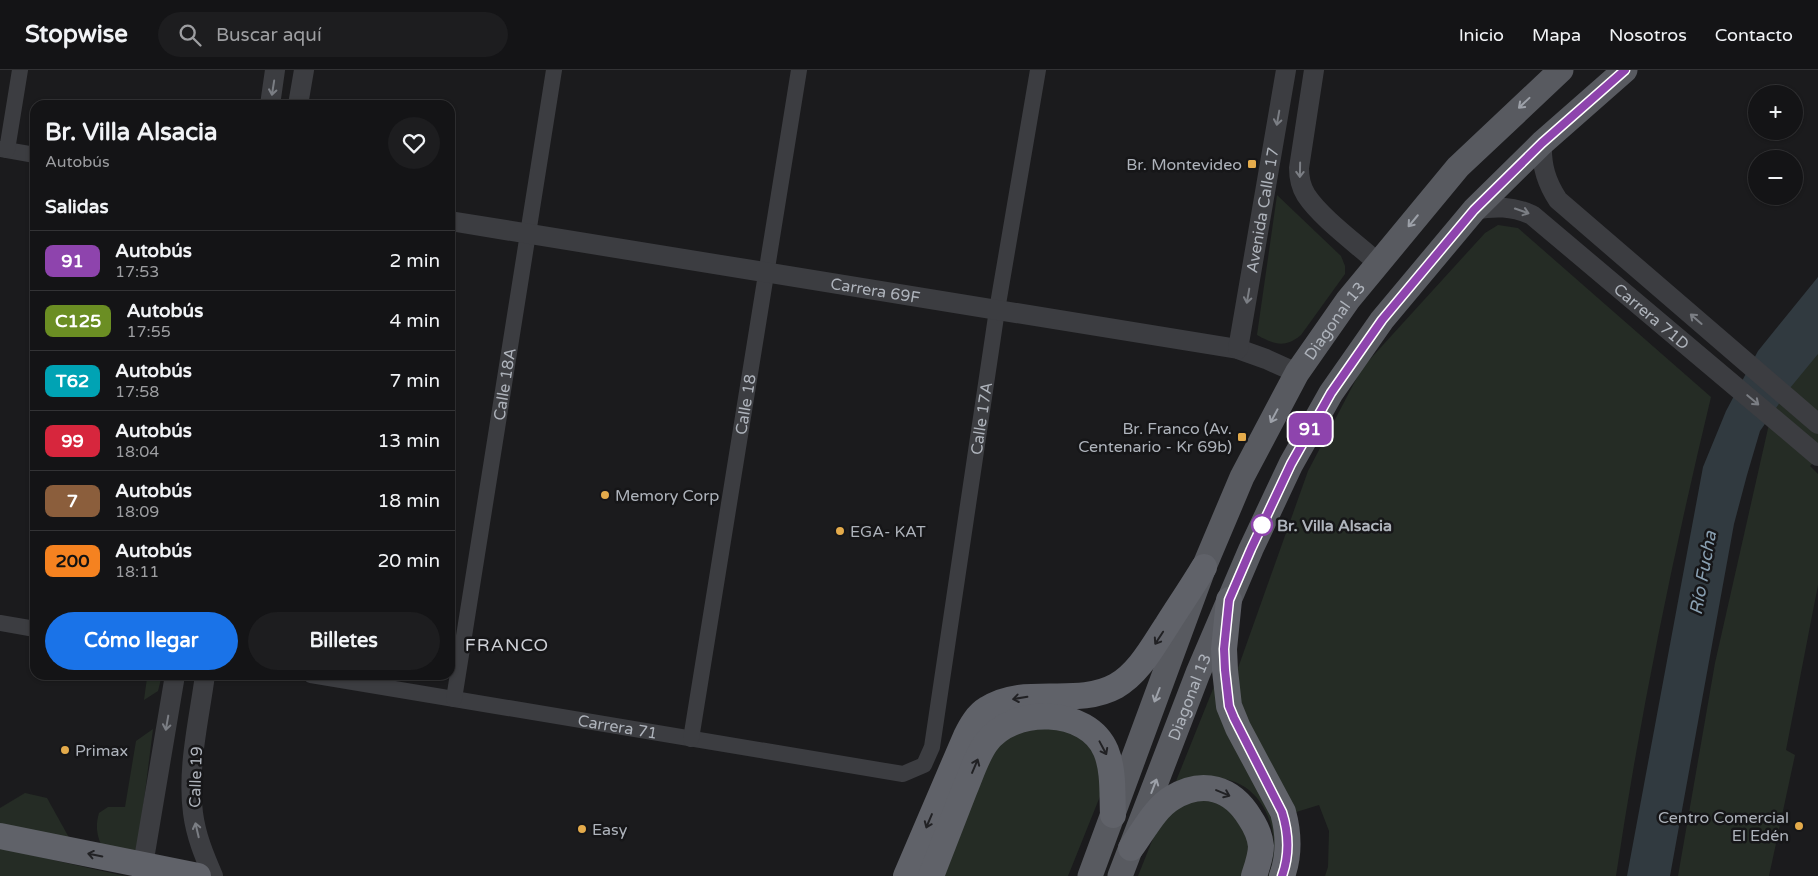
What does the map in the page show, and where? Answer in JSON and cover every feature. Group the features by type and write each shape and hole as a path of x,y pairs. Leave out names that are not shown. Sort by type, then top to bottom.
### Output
{"highway":[{"path":"906,876 966,736 979,716 986,710 1008,700 1039,696 1085,696 1116,686 1144,659 1204,568"},
{"path":"1229,600 1224,656 1229,706 1238,728 1285,820 1289,846 1282,876"},
{"path":"931,876 976,762 986,742 1001,729 1017,720 1044,717 1069,720 1095,736 1105,750 1110,767 1113,815"},
{"path":"1126,861 1161,808 1171,798 1185,791 1205,788 1222,791 1234,798 1244,808 1256,828 1261,847 1254,876"},
{"path":"0,836 198,876"}],"main road":[{"name":"Diagonal 13","path":"1090,876 1204,568 1242,477 1297,373 1336,316 1458,167 1561,70"},
{"name":"Diagonal 13","path":"1126,861 1191,691 1251,549 1291,464 1331,393 1382,320 1474,210 1542,143 1625,70"}],"street":[{"path":"20,70 4,150 30,154"},
{"path":"271,100 276,70"},
{"path":"299,100 304,70"},
{"name":"Calle 18A","path":"454,699 526,234 554,70"},
{"name":"Calle 18","path":"690,739 799,70"},
{"name":"Calle 17A","path":"924,765 932,748 997,310 1038,70"},
{"name":"Avenida Calle 17","path":"1238,350 1286,70"},
{"name":"Avenida Calle 17","path":"1314,70 1299,168 1300,180 1305,194 1318,209 1378,263"},
{"name":"Carrera 71D","path":"1542,143 1541,157 1544,173 1549,186 1558,200 1816,422"},
{"name":"Carrera 71D","path":"1474,210 1504,207 1518,209 1532,215 1818,456"},
{"name":"Carrera 69F","path":"455,222 1238,350 1266,359 1297,373"},
{"path":"0,623 30,628"},
{"name":"Calle 19","path":"143,865 174,680"},
{"name":"Calle 19","path":"204,680 192,766 192,786 195,826 200,845 213,876"},
{"name":"Carrera 71","path":"341,680 903,774 924,765"}],"shaded area":[{"path":"1277,195 1341,256 1345,266 1345,274 1301,335 1284,344 1274,343 1257,335"},
{"path":"1498,225 1518,228 1711,397 1658,635 1616,876 1325,876 1328,867 1329,831 1319,805 1293,813 1240,702 1238,668 1308,471 1362,368 1485,233"},
{"path":"1818,344 1818,458 1810,466 1818,474 1818,585 1786,750 1795,755 1769,876 1678,876 1715,663 1776,393"},
{"path":"1217,679 1229,728 1276,821 1280,839 1280,858 1275,876 1268,876 1273,860 1272,828 1266,812 1258,799 1246,788 1232,781 1215,778 1193,782 1172,791"},
{"path":"147,680 161,680 158,691 144,700"},
{"path":"1041,724 1076,733 1091,748 1103,767 1103,789 1068,876 939,876 989,756 1002,740"},
{"path":"153,729 137,856 103,849 97,831 99,813 108,807 125,807 136,741"},
{"path":"25,793 47,798 72,843 0,829 0,808"},
{"path":"1207,797 1229,803 1252,838 1247,876 1138,876 1158,826 1172,808"},
{"path":"0,848 120,875 127,876 0,876"}],"water":[{"name":"Río Fucha","path":"1818,277 1818,354 1790,388 1760,431 1734,524 1670,876 1627,876 1703,467 1726,411 1758,351"}],"bus line":[{"name":"91","path":"1282,876 1289,846 1287,827 1282,812 1238,728 1229,706 1224,649 1229,600 1301,444 1331,393 1382,320 1474,210 1542,143 1625,70"}],"place":[{"name":"Br. Montevideo","path":"1252,164"},
{"name":"Br. Franco (Av. Centenario - Kr 69b)","path":"1242,437"},
{"name":"Memory Corp","path":"605,495"},
{"name":"Br. Villa Alsacia","path":"1262,525"},
{"name":"EGA- KAT","path":"840,531"},
{"name":"Primax","path":"65,750"},
{"name":"Centro Comercial El Edén","path":"1799,826"},
{"name":"Easy","path":"582,829"}],"district":[{"name":"FRANCO","path":"507,645"}]}
